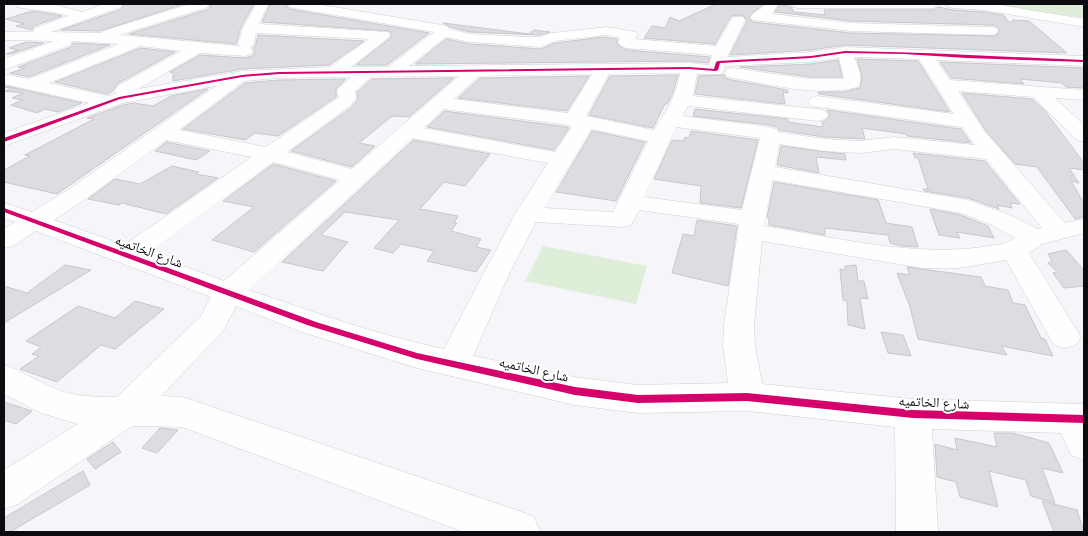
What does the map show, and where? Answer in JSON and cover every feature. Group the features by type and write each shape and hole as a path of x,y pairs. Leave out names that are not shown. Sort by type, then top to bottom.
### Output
{"street":[{"path":"22,4 54,8 82,16"},
{"path":"54,8 69,4"},
{"path":"27,36 116,4"},
{"path":"97,38 203,4"},
{"path":"4,240 76,195 162,133 240,65 250,28 262,4"},
{"path":"294,4 358,13 442,29 443,32 462,34 470,38 541,42 547,45 545,49 547,50 545,71"},
{"path":"772,4 766,13 757,17 777,32 872,28 991,31"},
{"path":"798,4 933,4"},
{"path":"953,4 992,6 1084,23"},
{"path":"957,4 1027,58"},
{"path":"161,5 190,8"},
{"path":"866,5 876,53"},
{"path":"329,32 358,13"},
{"path":"1037,14 1069,35"},
{"path":"30,85 182,27 156,19"},
{"path":"718,61 738,20"},
{"path":"126,256 345,101 347,98 346,90 361,64 383,35 250,28"},
{"path":"541,42 556,36 609,31 632,35 625,41 626,44 718,61 812,82 845,84 852,83 845,52"},
{"path":"390,72 443,32"},
{"path":"760,59 777,32"},
{"path":"5,37 97,38 197,48 240,65 279,72 333,73 361,64"},
{"path":"4,65 79,38"},
{"path":"115,100 129,87 197,48"},
{"path":"328,56 390,72 689,68 718,61 811,57 845,52 1084,61"},
{"path":"5,138 115,100 240,65 262,55"},
{"path":"925,55 968,122 1059,232"},
{"path":"527,214 622,220 682,100 687,87 689,68"},
{"path":"574,120 603,70"},
{"path":"4,491 66,452 124,412 212,323 228,293 474,71"},
{"path":"4,79 115,100"},
{"path":"812,82 824,145"},
{"path":"944,85 1084,95"},
{"path":"1039,93 1084,136"},
{"path":"682,100 968,122"},
{"path":"441,102 574,120 666,129 768,133 770,137 824,145 860,147 894,143 991,152"},
{"path":"453,364 482,298 527,214 582,127 574,120"},
{"path":"409,131 560,160"},
{"path":"162,133 269,154 355,177"},
{"path":"747,397 739,345 739,325 752,225 770,137"},
{"path":"762,172 968,207 1001,220 1024,245 1065,336"},
{"path":"631,202 922,259 960,259 1024,245 1059,232 1084,226"},
{"name":"شارع الخاتميه","path":"4,210 361,340 417,356 575,392 629,398 747,397 913,414 1080,427"},
{"path":"4,378 57,404 91,411 124,412 162,409 183,412 519,532"},
{"path":"913,414 917,532"}],"green space":[{"path":"994,4 1084,4 1084,18"},
{"path":"543,246 647,266 636,304 525,281"}],"building":[{"path":"124,4 184,4 100,31 61,30 122,9"},
{"path":"211,4 254,4 241,27 236,44 129,34 209,9"},
{"path":"270,4 286,4 289,9 429,33 387,65 356,65 392,36 390,31 262,22"},
{"path":"716,4 764,4 749,16 752,22 851,33 996,36 1000,30 996,26 991,25 851,21 775,12 780,4 791,7 794,12 825,15 824,10 933,10 938,7 984,12 1003,15 1010,23 1013,20 1029,21 1067,53 845,45 811,50 730,55 747,21 743,15 731,16 715,44 644,38 652,26 665,28 670,17 679,21"},
{"path":"32,11 62,16 34,26 32,30 16,26 24,24 6,19"},
{"path":"443,23 529,34 534,30 550,32 539,35 470,32 450,27"},
{"path":"258,35 364,41 329,65 242,69 173,81 173,73 170,72 200,55 245,58 252,56 255,52 253,48"},
{"path":"603,37 617,39 617,44 626,50 710,57 708,63 689,61 415,64 446,39 470,44 541,49 555,43"},
{"path":"26,42 44,43 6,54 18,50 9,48"},
{"path":"73,43 110,45 29,77 10,73 25,68 18,67 71,47"},
{"path":"140,48 175,52 117,84 113,91 107,94 55,82"},
{"path":"857,59 918,61 950,112 819,94 818,92 843,92 860,88 862,76"},
{"path":"838,60 842,77 810,77 740,67 811,64"},
{"path":"940,62 1084,68 1084,88 1066,87 1062,83 1020,79 1024,84 951,78"},
{"path":"678,75 672,95 667,104 665,104 653,128 589,115 610,76"},
{"path":"724,75 727,79 787,90 788,93 783,92 785,104 695,94 699,76"},
{"path":"589,76 567,111 458,98 480,78"},
{"path":"454,78 409,117 392,116 359,143 375,146 352,167 291,151 352,107 358,99 357,92 372,79"},
{"path":"346,79 336,89 336,97 278,136 255,133 245,140 183,129 245,83 279,80"},
{"path":"6,86 82,103 58,112 45,109 37,113 11,105 23,100 12,98 23,93 5,91 12,88 4,87"},
{"path":"208,89 57,194 4,182 4,170 30,156 25,155 94,119 87,118 123,105 134,103 153,106 171,96"},
{"path":"962,93 1032,99 1045,111 1084,163 1084,170 1069,168 1079,183 1071,181 1084,203 1084,217 1075,219 1037,167 1015,164 986,131"},
{"path":"695,109 788,119 788,122 823,127 822,122 830,115 827,110 961,129 971,143 907,136 906,134 862,128 865,139 824,137 779,130 777,127 769,125 693,116"},
{"path":"444,111 569,128 554,150 427,127"},
{"path":"592,131 645,142 616,201 556,192"},
{"path":"691,131 758,140 741,208 700,203 701,186 654,179 672,140 684,141 685,137 689,138"},
{"path":"413,140 490,154 465,186 444,182 420,209 458,216 454,223 457,223 451,231 481,239 476,247 491,250 476,272 427,261 434,251 401,244 393,253 374,248 399,220 345,212 321,235 348,242 323,271 282,262"},
{"path":"166,142 210,151 196,160 155,151"},
{"path":"781,146 845,154 846,160 816,157 819,173 777,165"},
{"path":"913,153 985,161 1020,204 1010,203 1012,208 997,205 999,209 968,198 924,191 923,189 928,189 918,158 915,158"},
{"path":"273,164 336,181 254,252 212,240 254,207 223,201"},
{"path":"172,166 199,172 196,174 218,178 166,214 122,203 119,205 88,199 115,179 140,184"},
{"path":"774,182 878,200 886,223 912,227 918,247 890,243 888,235 825,228 825,235 769,225 769,218 767,217"},
{"path":"930,209 961,215 988,226 994,238 957,232 960,238 939,235"},
{"path":"697,220 737,226 728,286 672,273 683,234 694,236"},
{"path":"1066,250 1084,270 1084,286 1064,288 1053,273 1057,272 1048,263 1052,261 1048,254"},
{"path":"65,265 91,270 4,323 4,286 27,293"},
{"path":"856,265 858,281 864,281 868,299 860,298 865,329 848,325 847,301 843,300 840,269 845,270 845,266"},
{"path":"907,267 981,277 985,286 1008,290 1013,303 1025,305 1041,338 1045,339 1053,356 1001,346 1007,355 918,339 910,307 897,273 910,275"},
{"path":"135,301 164,309 115,349 101,345 57,382 20,369 39,356 32,354 41,347 26,341 78,306 115,318"},
{"path":"881,332 903,335 911,356 888,353"},
{"path":"4,402 32,411 16,424 4,420"},
{"path":"160,428 178,430 157,453 142,448"},
{"path":"994,433 1013,433 1049,443 1063,473 1042,468 1055,503 1031,496 1026,480 989,471 998,507 960,497 956,482 937,477 935,444 957,450 955,438 997,447"},
{"path":"113,442 121,452 95,469 87,459"},
{"path":"83,471 90,485 10,532 4,532 4,518"},
{"path":"1042,501 1077,510 1084,532 1054,532"}],"cycle path":[{"path":"4,140 119,98 242,76 279,73 689,68 716,70 718,62 811,57 845,52 1084,61"},
{"path":"4,210 313,324 417,356 575,391 638,399 747,397 913,414 1084,419"}]}
